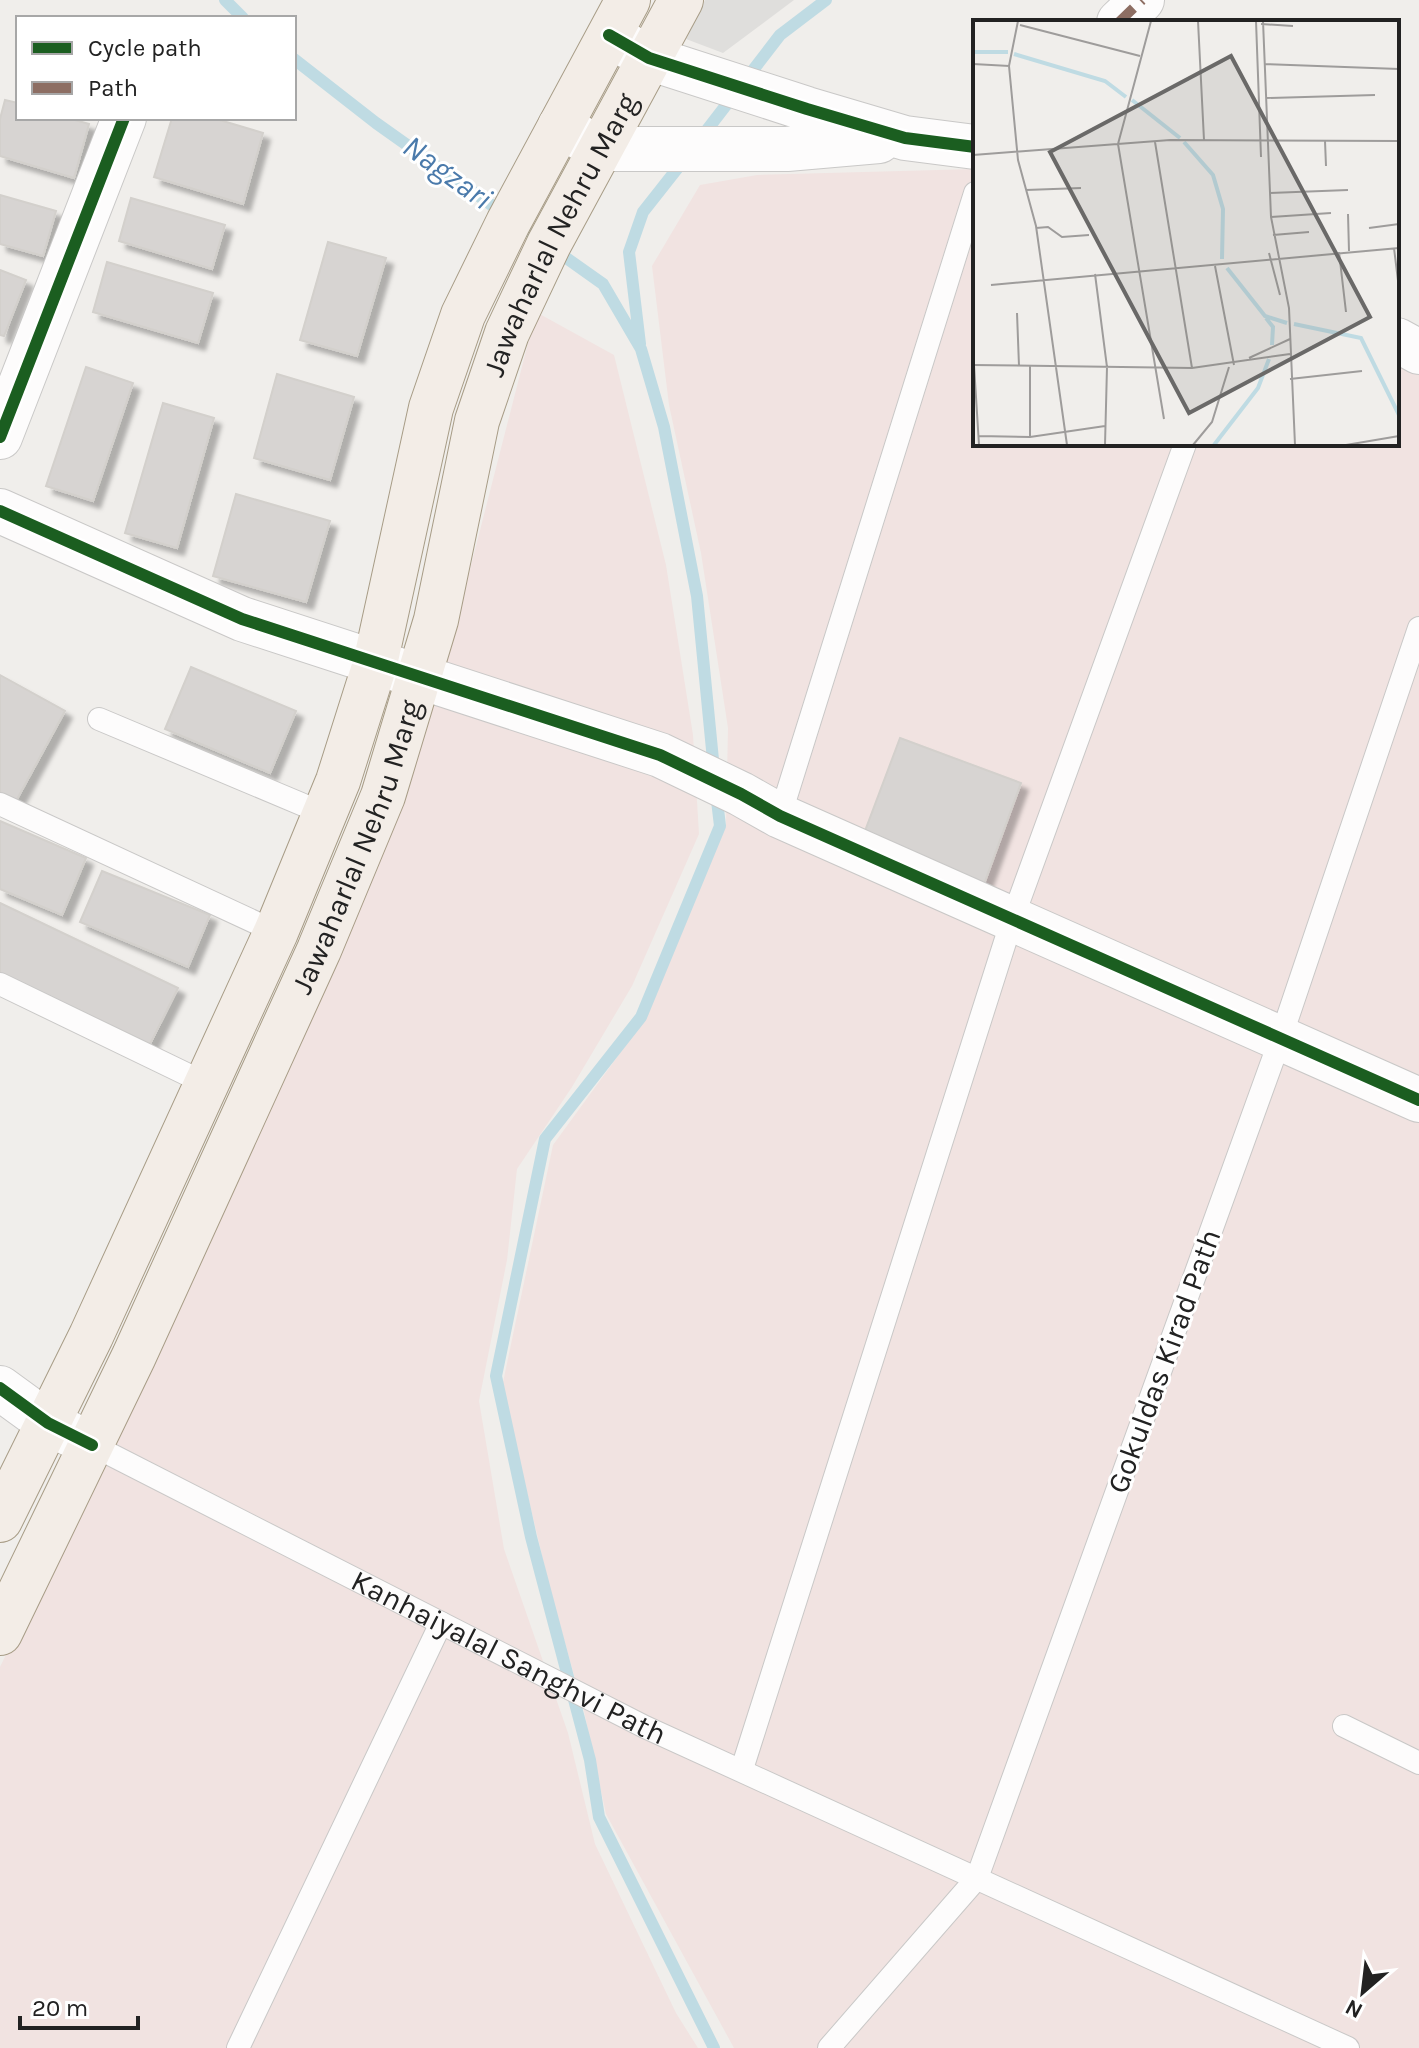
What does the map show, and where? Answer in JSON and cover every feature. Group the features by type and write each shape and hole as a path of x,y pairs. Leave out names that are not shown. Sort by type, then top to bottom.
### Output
{"main road":[{"name":"Jawaharlal Nehru Marg","path":"0,1633 92,1445 319,950 383,796 436,620 477,421 514,318 577,192 681,0"},
{"name":"Jawaharlal Nehru Marg","path":"0,1520 91,1336 276,932 325,814 375,664 431,408 471,300 537,168 619,18"}],"street":[{"path":"1121,20 1142,0"},
{"path":"619,18 649,58 905,138 973,147"},
{"path":"0,437 123,120"},
{"path":"560,126 600,149 787,149 905,138"},
{"path":"1399,341 1419,352"},
{"path":"0,511 242,619 660,755 780,816 1419,1100"},
{"name":"Kanhaiyalal Sanghvi Path","path":"0,1388 48,1423 92,1445"}],"lane":[{"path":"780,816 973,199"},
{"path":"742,1769 1012,920 1184,446"},
{"name":"Gokuldas Kirad Path","path":"829,2048 977,1878 1280,1040 1419,628"},
{"path":"99,719 325,814"},
{"path":"0,804 276,932"},
{"path":"0,984 207,1084"},
{"name":"Kanhaiyalal Sanghvi Path","path":"92,1445 645,1727 1348,2048"},
{"path":"238,2048 441,1623"},
{"path":"1344,1726 1419,1763"}],"shaded area":[{"path":"705,0 794,0 723,53 686,39"},
{"path":"973,169 973,446 1399,446 1399,358 1419,369 1419,2048 734,2048 606,1814 584,1711 550,1589 502,1387 553,1145 642,1023 726,824 728,728 701,553 669,405 652,266 700,185 757,175"},
{"path":"536,312 614,355 666,565 693,735 699,834 632,986 572,1087 517,1169 507,1260 479,1401 504,1549 568,1733 595,1844 676,2013 698,2048 0,2048 0,1667 223,1208 437,698"}],"building":[{"path":"5,100 16,103 16,120 75,120 89,124 74,178 0,156 0,119"},
{"path":"171,120 220,120 263,133 243,204 154,177"},
{"path":"0,195 56,211 43,256 0,244"},
{"path":"131,198 225,225 212,269 119,241"},
{"path":"328,242 386,258 357,356 300,340"},
{"path":"107,262 213,293 198,343 93,312"},
{"path":"0,270 26,280 4,336 0,335"},
{"path":"86,367 133,383 93,501 46,486"},
{"path":"277,374 354,397 330,480 254,458"},
{"path":"163,403 214,418 177,548 125,533"},
{"path":"236,494 330,521 306,602 213,576"},
{"path":"191,667 296,711 270,773 165,729"},
{"path":"0,675 65,711 16,801 0,792"},
{"path":"900,738 1021,783 984,884 862,839"},
{"path":"0,821 86,858 62,915 0,889"},
{"path":"102,871 210,915 188,967 80,922"},
{"path":"0,903 178,988 150,1044 0,973"}],"waterway":[{"name":"Nagzari","path":"225,0 241,16"},
{"path":"700,139 780,35 826,0"},
{"path":"296,61 376,123 603,284 641,349 664,427 697,596 714,770"},
{"path":"640,344 629,252 643,212 684,160"},
{"path":"714,2048 599,1817 590,1760 531,1537 496,1376 545,1139 641,1017 720,826 716,792"}],"marked path":[{"path":"1121,20 1142,0"}],"cycle path":[{"path":"609,35 649,58 807,109 905,138 973,147"},
{"path":"0,437 123,120"},
{"path":"0,511 242,619 660,755 780,816 1419,1100"},
{"path":"0,1388 48,1423 92,1445"}]}
